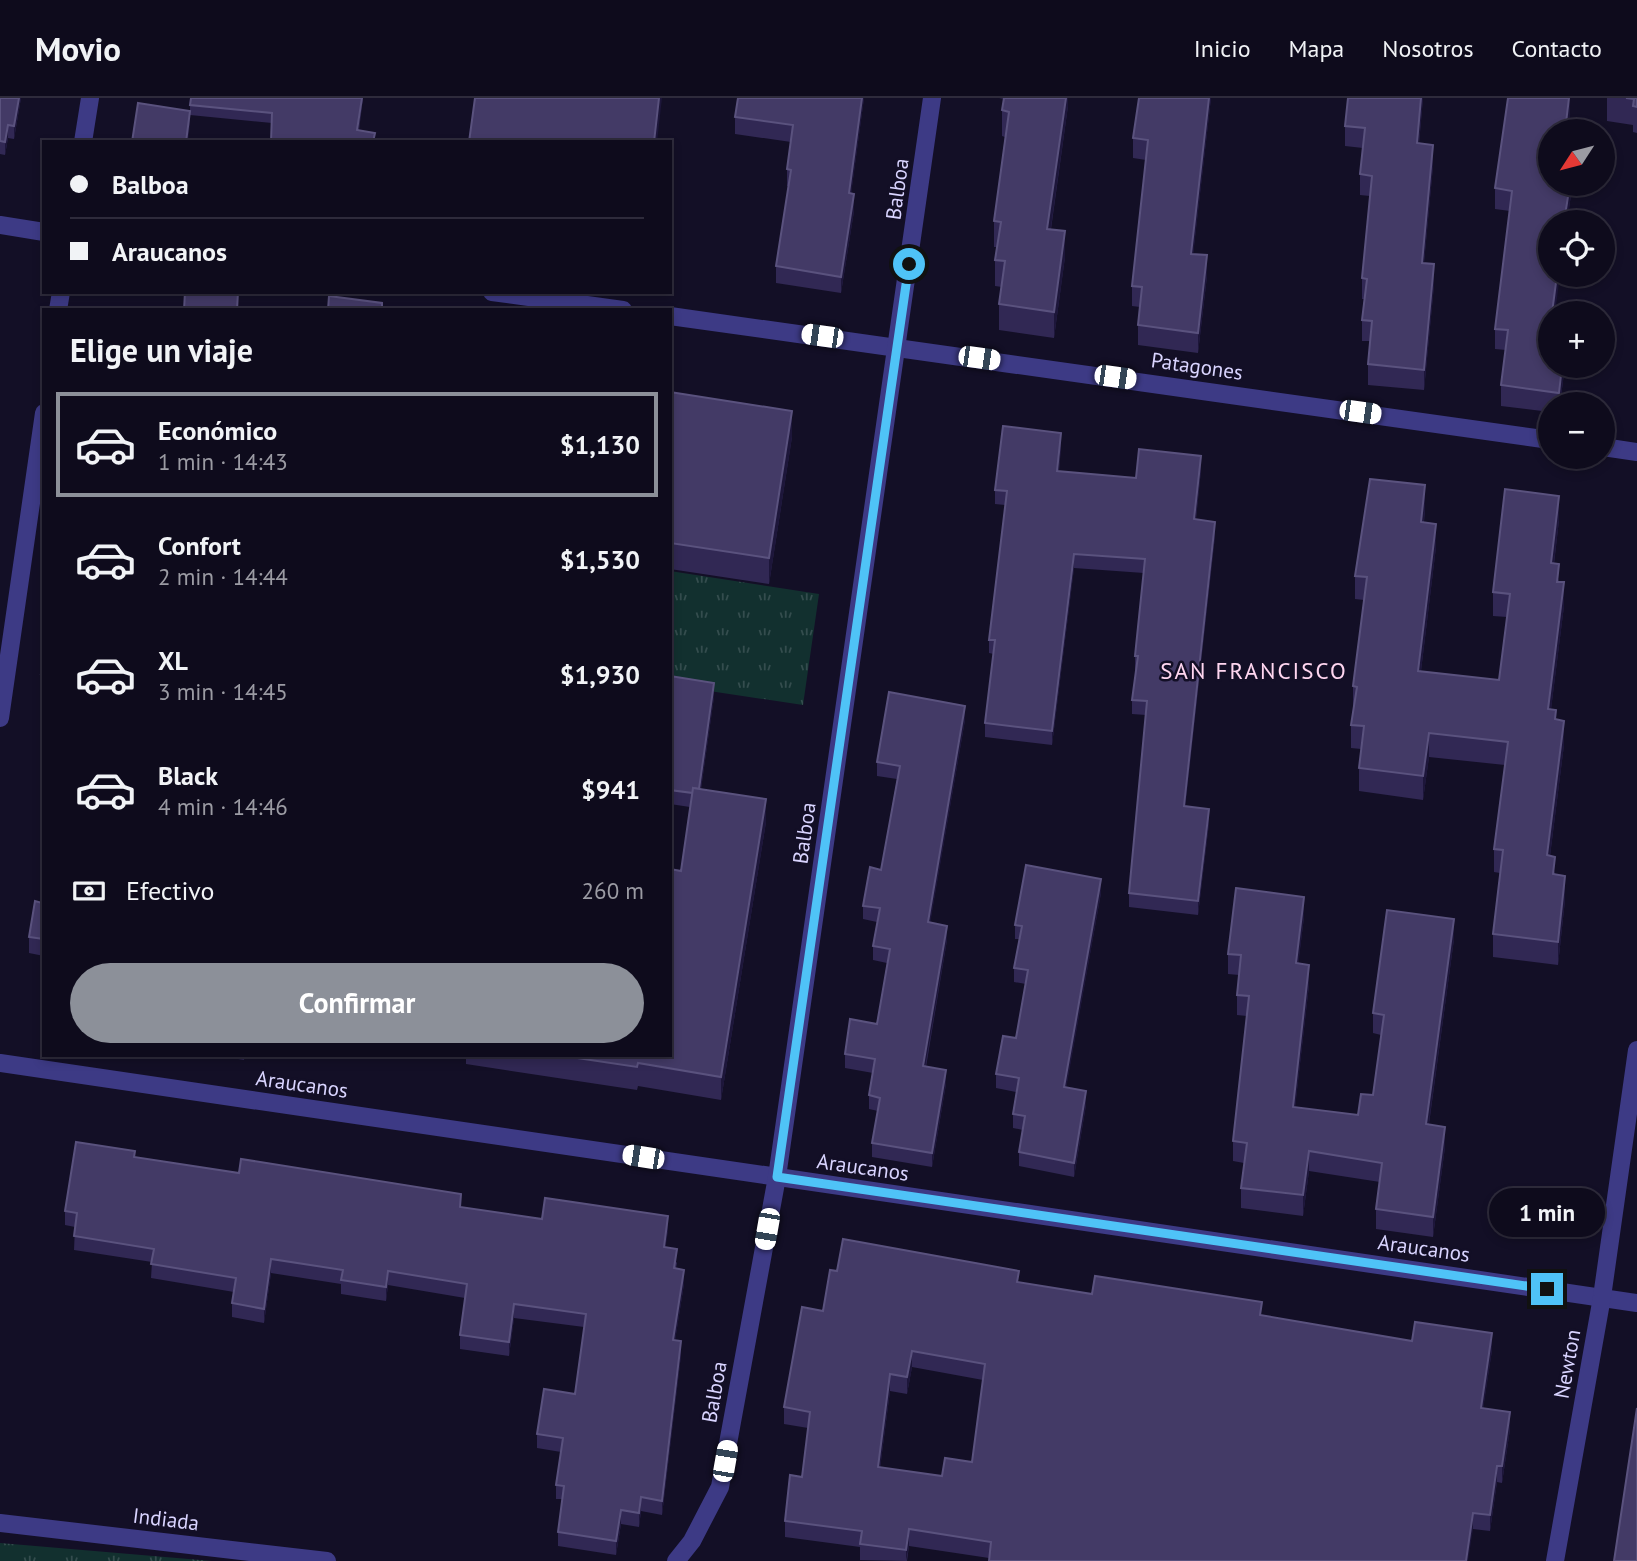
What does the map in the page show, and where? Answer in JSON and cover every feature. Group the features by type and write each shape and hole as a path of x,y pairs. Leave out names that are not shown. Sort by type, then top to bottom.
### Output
{"street":[{"path":"83,140 90,98"},
{"name":"Balboa","path":"676,1561 692,1541 720,1487 777,1177 932,98"},
{"path":"0,225 42,232"},
{"path":"507,294 608,308"},
{"name":"Patagones","path":"672,316 1538,438"},
{"path":"0,718 42,427"},
{"path":"1615,449 1637,452"},
{"name":"Newton","path":"1555,1561 1602,1297 1637,1050"},
{"name":"Araucanos","path":"0,1063 1637,1303"},
{"name":"Indiada","path":"0,1523 327,1561"}],"green space":[{"path":"672,571 819,594 803,705 672,685"},
{"path":"0,1543 212,1561 0,1561"}],"building":[{"path":"0,98 19,98 14,126 8,125 5,142 0,141"},
{"path":"191,98 362,98 357,130 375,133 373,140 271,140 272,113 190,105"},
{"path":"475,98 659,98 654,140 469,140"},
{"path":"738,98 862,98 849,193 854,194 841,277 776,266 791,170 787,169 793,125 735,117"},
{"path":"1004,98 1066,98 1047,229 1065,231 1054,312 999,304 1005,261 995,260 1001,222 994,221 1009,112 1002,110"},
{"path":"1139,98 1209,98 1191,254 1207,255 1198,333 1138,325 1142,287 1132,286 1148,140 1133,138"},
{"path":"1348,98 1421,98 1417,143 1433,145 1422,263 1434,264 1424,370 1368,364 1372,321 1362,320 1367,279 1362,278 1372,176 1360,174 1365,128 1345,126"},
{"path":"1508,98 1569,98 1566,119 1538,119 1538,196 1568,196 1566,210 1538,210 1538,287 1555,287 1554,301 1538,301 1538,378 1561,378 1559,392 1501,385 1508,330 1495,329 1512,191 1495,188"},
{"path":"1626,98 1637,98 1637,107 1633,106 1634,99"},
{"path":"138,103 190,111 186,140 132,140"},
{"path":"185,294 238,294 237,308 184,308"},
{"path":"329,296 382,303 382,308 328,308"},
{"path":"672,392 792,411 769,558 672,543"},
{"path":"1003,426 1061,433 1057,471 1136,478 1139,449 1201,456 1194,519 1215,522 1184,806 1209,809 1198,901 1129,893 1147,701 1132,700 1145,559 1074,554 1052,731 985,723 995,640 989,640 1007,491 995,490"},
{"path":"1370,479 1425,485 1421,522 1436,524 1418,671 1499,680 1510,594 1493,592 1505,489 1559,496 1551,563 1559,564 1557,582 1564,582 1548,709 1556,710 1555,719 1564,721 1547,855 1555,857 1553,874 1565,876 1558,942 1493,934 1503,850 1494,849 1508,742 1429,733 1423,776 1359,768 1364,726 1351,725 1357,687 1353,686 1367,577 1355,576"},
{"path":"672,676 714,683 699,789 693,788 693,793 672,790"},
{"path":"889,692 965,706 928,922 947,926 923,1066 946,1070 932,1153 872,1143 880,1098 869,1095 875,1059 845,1054 850,1019 877,1024 890,949 873,946 880,908 863,906 870,867 881,870 900,766 877,762"},
{"path":"693,788 766,799 721,1077 638,1063 637,1067 570,1057 672,1057 672,869 681,871"},
{"path":"1026,865 1101,879 1064,1087 1086,1091 1074,1163 1019,1152 1025,1116 1013,1114 1019,1078 996,1074 1003,1036 1016,1038 1028,970 1014,968 1022,926 1015,925"},
{"path":"1236,888 1304,897 1296,963 1309,965 1293,1107 1358,1115 1361,1094 1373,1095 1384,1015 1373,1013 1387,910 1454,919 1426,1124 1445,1127 1433,1217 1376,1209 1382,1163 1309,1151 1303,1195 1241,1188 1247,1143 1233,1141 1249,996 1237,995 1241,955 1228,954"},
{"path":"35,901 42,903 42,939 29,937"},
{"path":"76,1142 135,1151 134,1157 239,1173 241,1159 461,1194 460,1207 542,1219 545,1198 668,1216 664,1247 677,1249 674,1268 684,1270 673,1340 681,1341 662,1501 641,1497 639,1513 621,1510 616,1541 558,1532 564,1486 556,1485 563,1438 537,1434 544,1389 575,1394 586,1314 514,1304 509,1342 460,1335 467,1284 388,1271 386,1287 341,1280 343,1270 271,1259 264,1309 232,1303 236,1278 151,1264 154,1249 74,1236 77,1213 65,1211"},
{"path":"843,1239 1019,1271 1017,1282 1092,1294 1095,1276 1262,1302 1260,1315 1412,1341 1415,1322 1492,1333 1481,1408 1510,1412 1502,1466 1497,1466 1490,1515 1473,1513 1466,1561 989,1561 991,1542 909,1529 906,1550 860,1544 862,1531 785,1521 790,1475 802,1477 810,1412 784,1407 802,1307 823,1311 830,1270 837,1271","holes":["912,1351 985,1364 972,1462 945,1458 942,1476 878,1467 890,1374 907,1377"]},
{"path":"1637,1408 1637,1561 1614,1561"}],"district":[{"name":"SAN FRANCISCO","path":"1254,670"}],"route":[{"path":"909,264 777,1177 1547,1289"}]}
